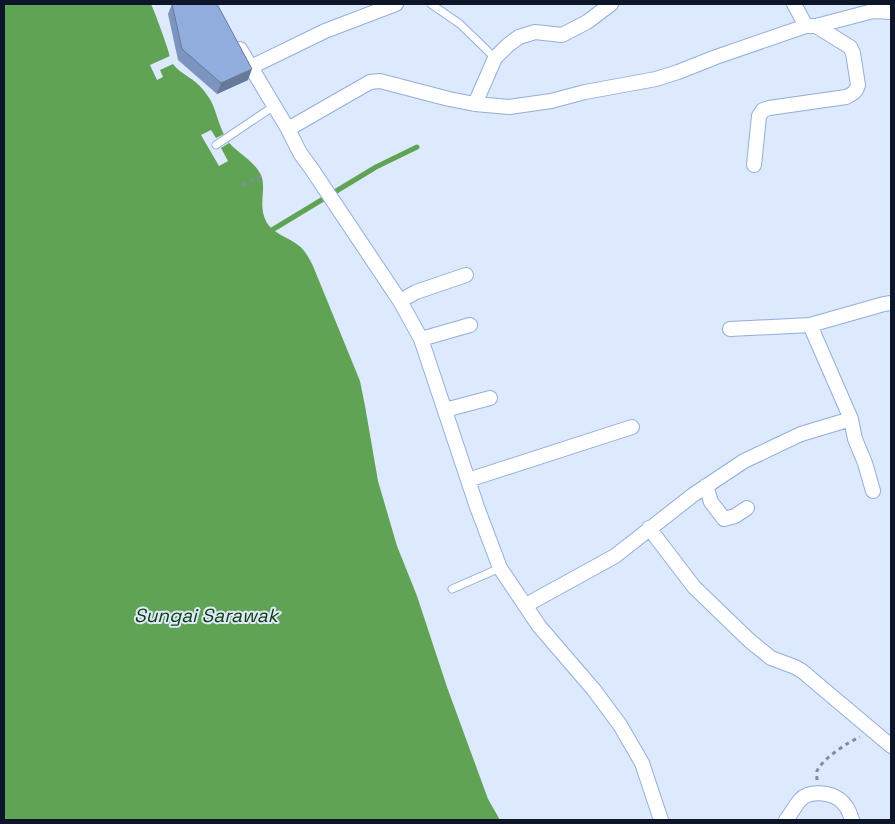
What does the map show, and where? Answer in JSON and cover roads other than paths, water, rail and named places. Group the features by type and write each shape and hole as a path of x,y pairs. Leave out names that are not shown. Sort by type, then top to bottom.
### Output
{"street":[{"path":"251,66 325,31 396,4"},
{"path":"475,104 495,58 508,45 519,37 536,32 562,35 587,22 611,4"},
{"path":"754,165 759,116 763,110 846,97 854,93 858,85 853,53 850,47 811,26 794,4"},
{"path":"288,129 370,82 380,81 475,104 509,107 551,102 585,92 656,79 811,26 873,11 891,12"},
{"path":"232,35 288,129 300,153 386,278 421,339 468,480 500,568 539,626 594,690 620,725 642,764 662,820"},
{"path":"400,301 416,292 466,275"},
{"path":"730,329 810,325 891,303"},
{"path":"421,339 470,325"},
{"path":"810,325 851,419 855,439 865,463 873,491"},
{"path":"445,410 490,398"},
{"path":"526,605 616,556 649,528 744,461 801,434 851,419"},
{"path":"468,480 632,427"},
{"path":"706,486 711,502 724,518 735,516 747,508"},
{"path":"649,528 694,587 750,641 771,658 802,671 891,746"},
{"path":"786,820 801,799 816,793 830,795 841,800 852,820"}],"lane":[{"path":"431,4 460,24 495,58"},
{"path":"216,145 274,106"},
{"path":"452,589 500,568"}],"water":[{"name":"Sungai Sarawak","path":"4,4 151,4 173,64 204,90 211,101 227,140 258,169 263,181 262,204 264,217 273,230 294,242 308,257 360,381 378,481 397,546 417,596 447,687 488,799 500,820 4,820"}],"waterway":[{"path":"267,233 376,167 417,147"}]}
